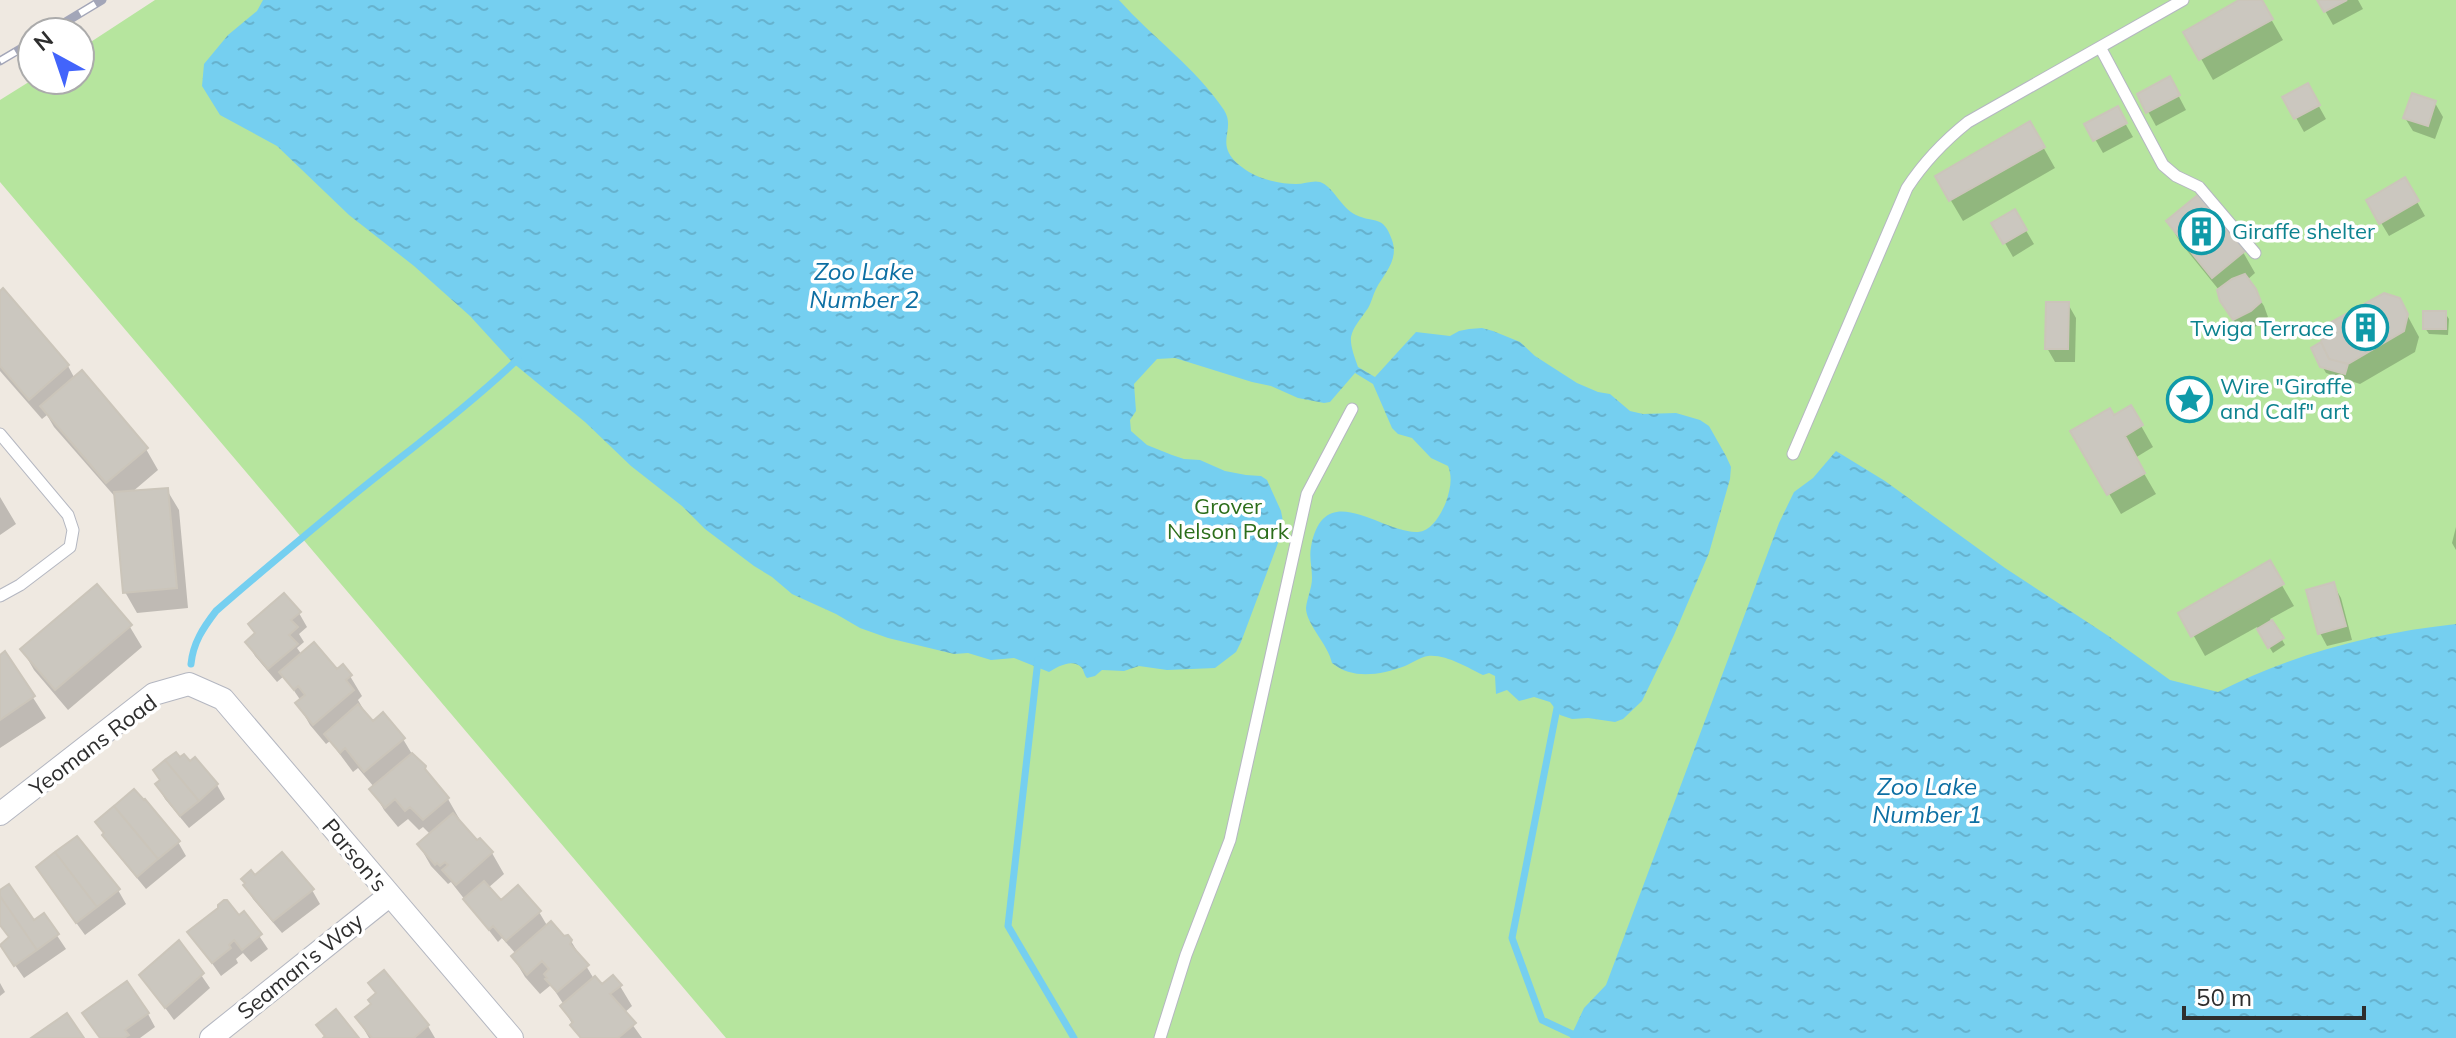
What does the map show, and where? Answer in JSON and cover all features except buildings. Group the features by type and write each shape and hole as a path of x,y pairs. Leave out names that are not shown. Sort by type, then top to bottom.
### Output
{"street":[{"name":"Yeomans Road","path":"0,814 154,694 189,684"},
{"name":"Parson's","path":"189,684 223,699 512,1038"},
{"name":"Seaman's Way","path":"211,1038 390,895"}],"lane":[{"path":"1793,454 1907,188 1922,165 1944,141 1968,122 2183,0"},
{"path":"2100,47 2163,165 2176,176 2199,187 2255,253"},
{"path":"1160,1038 1186,955 1230,840 1307,494 1352,409"},
{"path":"0,434 68,515 73,530 70,547 20,585 0,596"}],"green space":[{"name":"Grover Nelson Park","path":"155,0 2456,0 2456,1038 726,1038 0,182 0,100 16,90 16,96 96,96 96,39"}],"water":[{"name":"Zoo Lake Number 2","path":"263,0 1119,0 1187,66 1224,110 1228,125 1227,147 1237,163 1254,175 1272,181 1325,184 1351,212 1382,223 1389,232 1394,247 1390,266 1351,337 1358,367 1375,377 1416,332 1450,336 1459,331 1482,328 1520,342 1535,356 1577,383 1610,394 1630,411 1643,414 1676,413 1700,420 1709,426 1731,467 1709,553 1642,701 1623,719 1615,722 1572,719 1560,715 1550,702 1534,697 1519,701 1507,690 1496,694 1495,676 1489,673 1483,675 1442,657 1425,657 1386,672 1349,672 1332,663 1307,614 1312,578 1310,551 1318,526 1328,515 1341,512 1404,530 1418,532 1428,529 1446,502 1450,484 1448,466 1431,458 1412,438 1398,434 1392,428 1373,384 1355,373 1330,402 1324,403 1298,398 1271,386 1175,358 1157,359 1134,384 1136,411 1130,420 1131,431 1147,445 1172,455 1200,460 1225,471 1261,476 1267,480 1281,511 1284,527 1236,652 1215,668 1167,670 1139,666 1124,671 1102,670 1087,678 1081,667 1073,663 1049,672 1014,658 991,660 968,653 954,654 860,628 792,594 705,529 585,422 513,363 470,316 414,266 349,215 277,146 220,115 202,86 204,64 228,35 257,11"},
{"name":"Zoo Lake Number 1","path":"1836,451 1885,481 2005,568 2170,680 2218,692 2275,667 2334,647 2394,633 2456,624 2456,1038 1570,1038 1584,1008 1606,985 1779,523 1794,492 1813,478"}],"waterway":[{"path":"191,664 199,636 216,611 518,359"},
{"path":"1038,660 1008,926 1074,1038"},
{"path":"1558,703 1512,938 1542,1020 1572,1034 1580,1034"}],"railway":[{"path":"76,16 102,0"},
{"path":"0,61 16,52"}],"place":[{"name":"Giraffe shelter","path":"2201,231"},
{"name":"Twiga Terrace","path":"2365,328"},
{"name":"Wire \"Giraffe and Calf\" art","path":"2189,399"}]}
